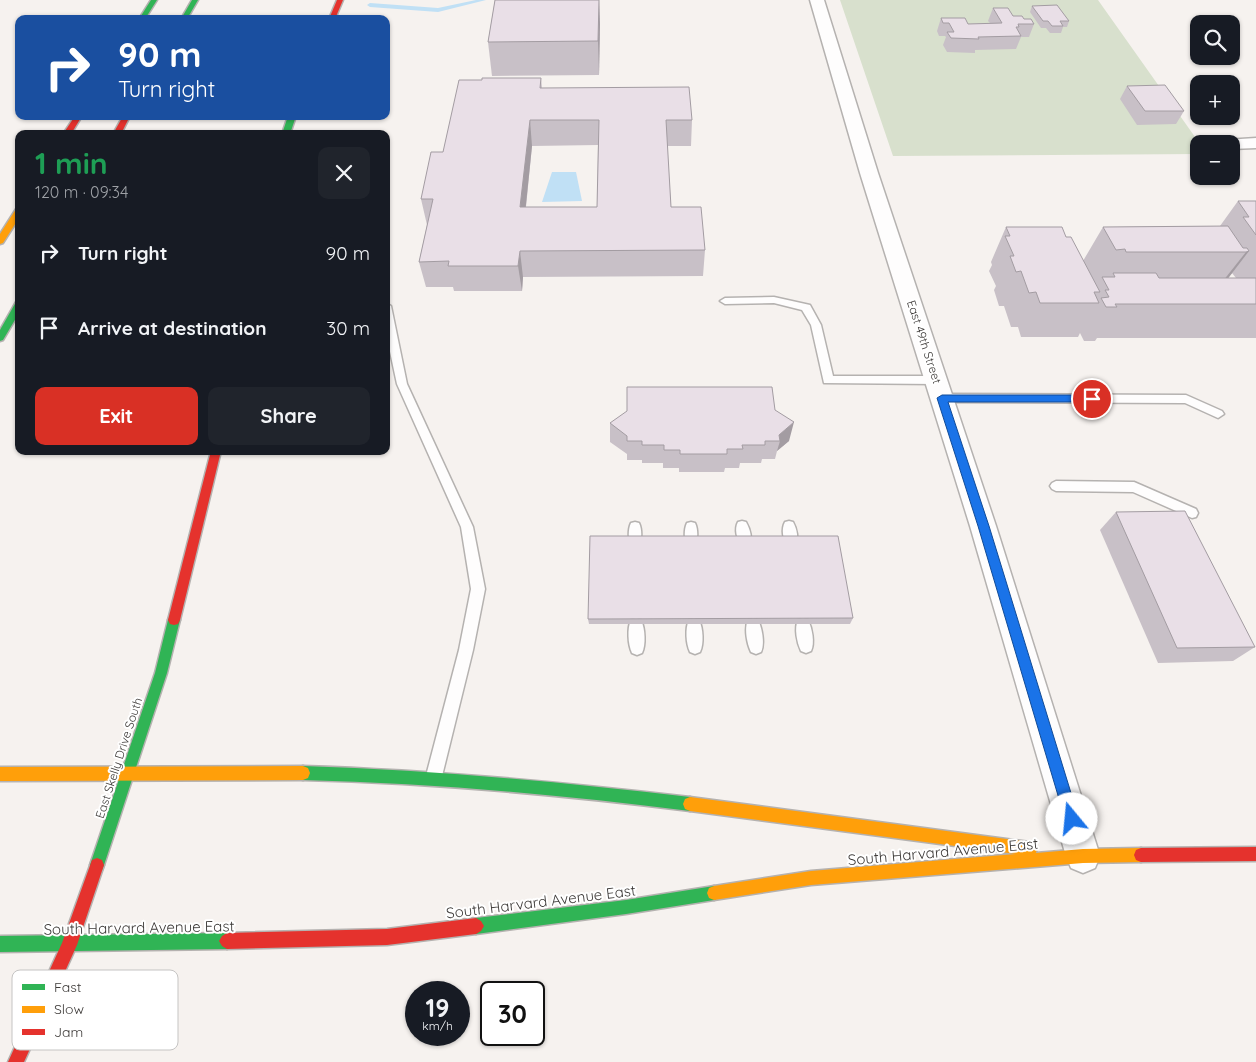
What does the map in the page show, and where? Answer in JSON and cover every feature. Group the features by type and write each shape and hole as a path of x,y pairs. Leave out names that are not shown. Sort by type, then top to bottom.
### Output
{"main road":[{"path":"145,15 154,0"},
{"path":"186,15 195,0"},
{"path":"334,15 340,0"},
{"path":"0,241 15,217"},
{"path":"0,338 15,311"},
{"name":"East Skelly Drive South","path":"58,970 69,945 129,773 161,673 215,455"},
{"name":"South Harvard Avenue East","path":"0,774 225,772 382,774 433,777 626,796 1084,856"},
{"name":"South Harvard Avenue East","path":"0,944 69,945 386,937 626,907 811,878 1084,856 1256,854"},
{"name":"East Skelly Drive South","path":"16,1062 21,1050"}],"street":[{"name":"East 49th Street","path":"817,0 869,174 1006,600 1084,856"},
{"path":"1240,144 1256,144"}],"lane":[{"path":"725,301 774,300 806,307 816,325 828,380 939,389 1186,399 1218,414"},
{"path":"390,326 402,384 467,527 478,590 466,650 433,777"},
{"path":"1056,486 1134,487 1192,513"},
{"path":"742,526 745,542"},
{"path":"789,526 791,542"},
{"path":"634,527 635,542"},
{"path":"691,527 691,542"},
{"path":"636,624 637,649"},
{"path":"694,624 696,648"},
{"path":"753,624 756,648"},
{"path":"803,624 806,647"}],"green space":[{"path":"840,0 1098,0 1194,135 1190,135 1190,154 893,156"}],"water":[{"path":"552,172 576,172 582,201 542,202"}],"building":[{"path":"495,0 599,0 598,41 488,42"},
{"path":"1057,5 1069,21 1060,21 1063,26 1052,26 1048,21 1043,21 1032,6"},
{"path":"993,8 1008,8 1013,16 1031,19 1034,24 1018,24 1019,27 1016,27 1021,36 978,37 979,39 951,38 947,32 954,32 949,23 943,23 941,18 965,18 968,24 1002,23"},
{"path":"482,78 541,78 540,88 689,87 692,120 666,120 671,207 701,207 705,250 520,251 518,266 448,266 449,261 419,262 433,199 421,199 431,152 443,152 459,80 482,80","holes":["530,120 599,120 597,207 520,207"]},
{"path":"1165,85 1184,111 1145,111 1127,86"},
{"path":"1238,201 1256,201 1256,235 1243,217 1249,217"},
{"path":"1228,226 1243,248 1247,248 1249,251 1126,252 1125,249 1116,250 1103,227"},
{"path":"1006,227 1062,227 1066,237 1071,237 1100,292 1094,292 1099,303 1040,303 1036,292 1029,293 1021,271 1016,272 1010,256 1014,256 1005,236 1010,236"},
{"path":"1113,273 1156,273 1159,278 1256,278 1256,304 1115,304 1117,307 1106,307 1101,298 1109,297 1105,290 1109,290 1102,277 1115,277"},
{"path":"627,387 772,387 775,410 794,422 779,435 780,441 765,441 765,445 742,445 743,449 727,449 727,454 680,454 680,450 664,450 664,445 642,445 642,441 627,441 627,436 610,423 627,411"},
{"path":"1185,511 1255,647 1177,648 1116,512"},
{"path":"590,536 838,536 853,618 588,619"}],"waterway":[{"path":"370,5 438,10 483,0"}],"traffic: fast":[{"path":"145,15 154,0"},
{"path":"186,15 195,0"},
{"path":"287,130 291,120"},
{"path":"0,338 15,311"},
{"path":"97,865 161,673 174,620"},
{"path":"303,773 449,779 690,804"},
{"path":"476,926 626,907 714,893"},
{"path":"0,944 227,941"}],"traffic: slow":[{"path":"0,241 15,217"},
{"path":"0,774 303,773"},
{"path":"690,804 1030,849"},
{"path":"714,893 811,878 1083,856 1141,855"}],"traffic: jam":[{"path":"334,15 340,0"},
{"path":"70,130 76,120"},
{"path":"119,130 125,120"},
{"path":"174,620 215,455"},
{"path":"1141,855 1256,854"},
{"path":"58,970 69,945 97,865"},
{"path":"227,941 387,937 476,926"},
{"path":"16,1062 21,1050"}],"route":[{"path":"1072,819 1018,637 942,398 1092,399"}]}
